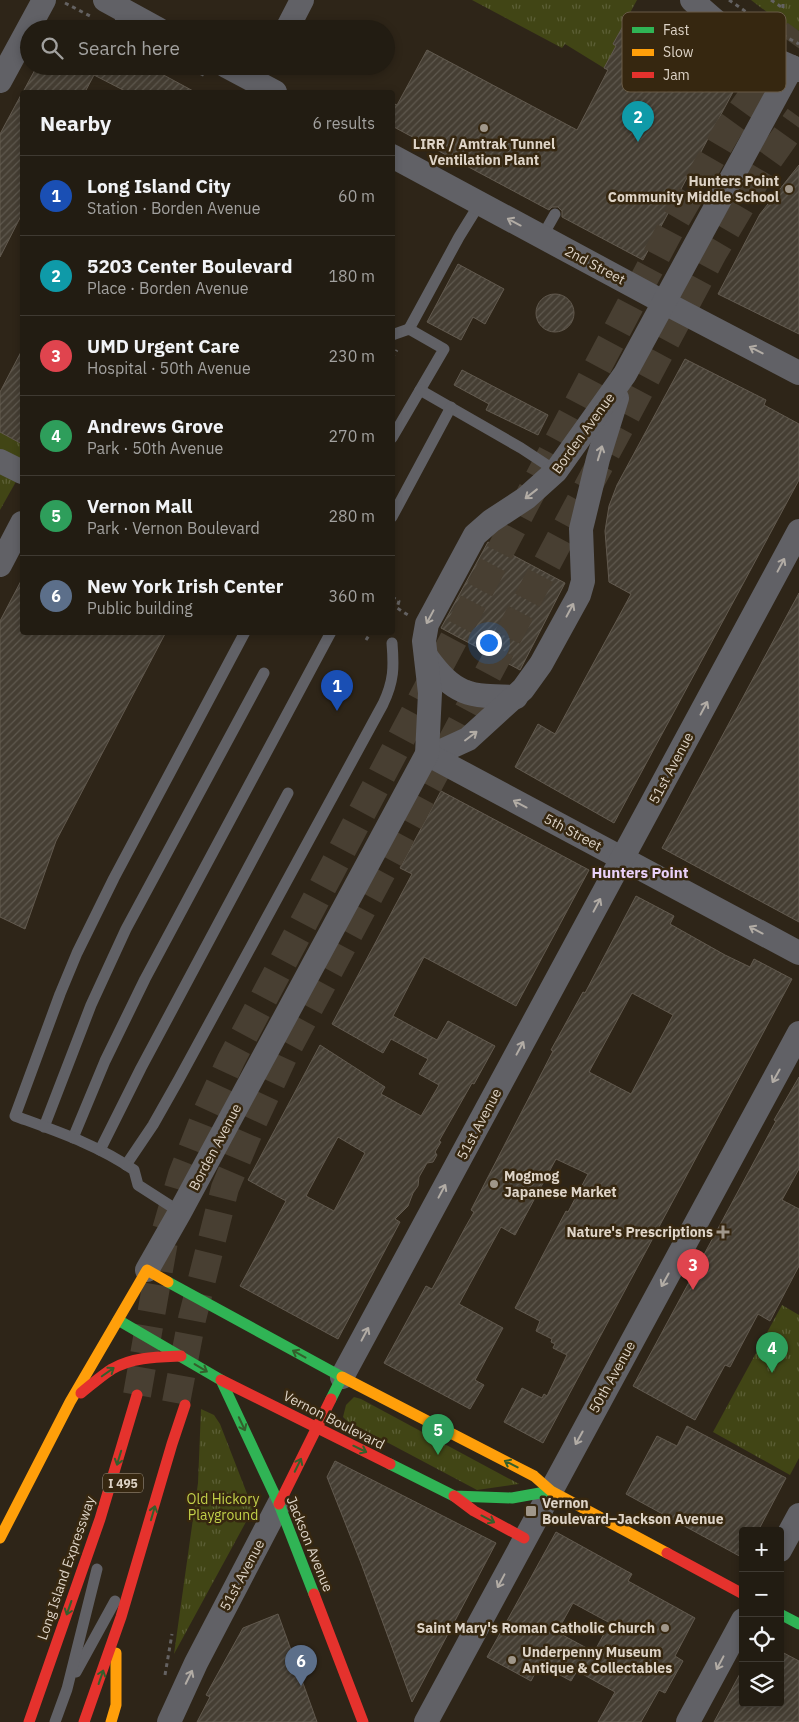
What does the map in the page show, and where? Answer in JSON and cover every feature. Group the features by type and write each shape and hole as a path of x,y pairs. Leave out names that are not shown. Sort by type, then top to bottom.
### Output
{"main road":[{"path":"147,1270 342,1377 534,1476 551,1491 739,1592"},
{"name":"Borden Avenue","path":"0,1538 70,1402 147,1270"},
{"name":"Vernon Boulevard","path":"118,1320 221,1380 454,1496 512,1498 551,1491"},
{"path":"70,1402 114,1368 124,1363 148,1357 181,1356"},
{"name":"51st Avenue","path":"279,1504 342,1377"},
{"name":"Jackson Avenue","path":"221,1380 279,1504 363,1722"},
{"name":"Long Island Expressway","path":"29,1722 141,1396 129,1462"},
{"name":"I 495","path":"84,1722 139,1560 177,1424 180,1404"},
{"path":"454,1496 474,1511 524,1538"},
{"path":"46,1722 98,1564"},
{"path":"784,1616 799,1624"},
{"path":"111,1722 116,1705 116,1631"},
{"path":"23,1722 34,1707"}],"street":[{"path":"33,20 44,0"},
{"path":"292,20 302,0"},
{"path":"692,0 706,12"},
{"path":"109,10 135,20"},
{"path":"0,81 20,44"},
{"name":"Borden Avenue","path":"786,87 796,69"},
{"path":"245,75 264,84"},
{"name":"Borden Avenue","path":"147,1270 427,754 430,693 425,654 424,634 426,624 476,536 492,521 532,494 556,471 625,374 783,92"},
{"name":"2nd Street","path":"395,158 799,373"},
{"name":"Borden Avenue","path":"427,754 444,750 468,740 516,697 541,664 581,589 583,581 581,529 598,459 625,374"},
{"path":"0,461 20,471"},
{"path":"0,565 20,527"},
{"name":"51st Avenue","path":"342,1377 799,531"},
{"path":"425,654 443,678 458,690 484,697 516,697"},
{"name":"5th Street","path":"427,754 799,953"},
{"name":"50th Avenue","path":"426,1722 799,1033"},
{"name":"51st Avenue","path":"169,1722 196,1663 279,1504"},
{"path":"784,1543 799,1515"},
{"path":"688,1722 739,1627"}],"lane":[{"path":"397,339 409,329 459,237 480,203"},
{"path":"542,237 555,214"},
{"path":"395,433 444,348 409,329"},
{"path":"420,390 521,448 556,471"},
{"path":"395,511 451,407"},
{"path":"180,1212 138,1186 134,1170 126,1165 100,1150 73,1138 15,1116 77,953 114,878 243,635"},
{"path":"73,1138 105,1061 145,979 329,635"},
{"path":"126,1165 153,1125 179,1079 383,704 394,672 392,643"},
{"path":"44,1127 91,1006 126,929 264,673"},
{"path":"100,1150 158,1036 288,794"},
{"path":"67,1689 139,1560"},
{"path":"55,1722 67,1689 98,1564"}],"path":[{"path":"60,0 109,10"},
{"path":"729,0 746,12"},
{"path":"771,0 783,8 783,0"},
{"path":"786,38 799,44"},
{"path":"395,599 399,601 397,608 426,624"},
{"path":"366,640 368,635"}],"green space":[{"path":"472,0 637,0 630,12 622,12 622,28 613,44 616,46 604,68 565,44 562,48"},
{"path":"751,0 799,0 799,31 786,24 786,12 767,12"},
{"path":"0,432 20,443 20,475 0,510"},
{"path":"782,1305 799,1315 799,1458 790,1475 713,1432"},
{"path":"354,1397 519,1484 477,1490 347,1421 343,1417 346,1405"},
{"name":"Old Hickory Playground","path":"201,1409 214,1415 220,1424 253,1509 174,1654 198,1483"}],"building":[{"path":"622,28 622,92 733,92 643,260 562,217 562,211 558,207 552,207 549,210 395,128 395,104 397,105 427,50 577,130 608,70 604,68 616,46 613,44"},
{"path":"32,75 94,75 86,90 24,90"},
{"path":"94,75 164,75 191,90 123,90"},
{"path":"20,97 20,218 0,257 0,134"},
{"path":"799,165 799,334 718,294 760,214"},
{"path":"458,264 504,289 485,324 473,317 461,340 427,322"},
{"path":"555,294 568,300 574,313 568,326 555,332 542,326 536,313 542,300"},
{"path":"20,354 20,443 0,432 0,392"},
{"path":"685,359 766,400 764,405 799,424 799,480 614,823 515,767 538,724 555,734 631,594 609,582 605,531 609,506 617,485"},
{"path":"462,370 548,415 538,435 486,410 489,404 454,385"},
{"path":"488,542 565,583 520,670 441,628"},
{"path":"20,583 20,635 164,635 56,841 25,929 0,917 0,621"},
{"path":"799,593 799,922 662,848"},
{"path":"441,791 589,870 516,1006 424,957 393,1016 437,1040 448,1021 495,1046 439,1141 441,1142 435,1152 437,1155 433,1162 427,1163 419,1177 418,1186 408,1206 395,1219 400,1222 338,1339 240,1286 286,1201 248,1180 320,1045 385,1087 381,1094 421,1116 439,1085 419,1074 428,1059 391,1039 383,1053 332,1024 412,874 400,868","holes":["338,1137 365,1153 334,1211 306,1196"]},
{"path":"636,896 674,916 670,924 725,955 750,967 754,959 792,979 543,1443 504,1422 522,1388 542,1398 544,1394 547,1396 567,1355 553,1348 555,1344 551,1342 552,1339 536,1331 540,1321 515,1308 566,1211 568,1212 588,1174 556,1159 515,1235 501,1227 459,1304 503,1328 475,1380 484,1385 470,1409 384,1363 426,1286 432,1289 474,1212 471,1210 553,1051 551,1050 583,992 585,993","holes":["632,993 673,1015 631,1094 589,1072"]},
{"path":"799,1077 799,1169 782,1200 799,1209 799,1266 770,1321 758,1314 730,1367 725,1365 695,1420 633,1386 776,1121 774,1120"},
{"path":"687,1426 786,1478 760,1527 739,1527 739,1556 626,1494 657,1436 677,1446"},
{"path":"335,1461 496,1543 412,1702 327,1477"},
{"path":"556,1532 632,1574 628,1581 695,1618 675,1656 683,1661 665,1693 659,1690 641,1722 598,1722 615,1692 577,1671 571,1681 540,1664 531,1681 487,1657","holes":["573,1603 610,1623 594,1652 557,1632"]},
{"path":"278,1614 317,1722 197,1722 210,1697 206,1695 243,1628"},
{"path":"784,1653 799,1661 799,1722 714,1722 739,1675 739,1707 784,1707"}],"tunnel":[{"path":"786,49 799,31"},
{"path":"137,1395 166,1230 182,1175 206,1114 231,1060 670,230 729,128 755,92"},
{"path":"176,1403 192,1319 225,1188 284,1055 713,253 764,166 799,117"}],"traffic: fast":[{"path":"168,1282 342,1377 331,1399"},
{"path":"118,1320 221,1380 279,1504 314,1594"},
{"path":"390,1464 454,1496 512,1498 551,1491"},
{"path":"784,1616 799,1624"}],"traffic: slow":[{"path":"0,1538 70,1402 147,1270 168,1282"},
{"path":"342,1377 534,1476 551,1491 667,1553"},
{"path":"111,1722 116,1705 116,1653"}],"traffic: jam":[{"path":"81,1393 112,1369 128,1362 146,1358 181,1356"},
{"path":"221,1380 390,1464"},
{"path":"29,1722 100,1519 137,1395"},
{"path":"279,1504 331,1399"},
{"path":"84,1722 121,1617 185,1405"},
{"path":"454,1496 474,1511 524,1538"},
{"path":"667,1553 739,1592"},
{"path":"314,1594 363,1722"}],"place":[{"name":"LIRR / Amtrak Tunnel Ventilation Plant","path":"484,128"},
{"name":"5203 Center Boulevard","path":"638,142"},
{"name":"Hunters Point Community Middle School","path":"789,189"},
{"name":"Long Island City","path":"337,711"},
{"name":"Mogmog Japanese Market","path":"494,1184"},
{"name":"Nature's Prescriptions","path":"723,1232"},
{"name":"UMD Urgent Care","path":"693,1290"},
{"name":"Andrews Grove","path":"772,1373"},
{"name":"Vernon Mall","path":"438,1455"},
{"name":"Vernon Boulevard–Jackson Avenue","path":"531,1511"},
{"name":"Saint Mary's Roman Catholic Church","path":"665,1628"},
{"name":"Underpenny Museum Antique & Collectables","path":"512,1660"},
{"name":"New York Irish Center","path":"301,1686"}],"district":[{"name":"Hunters Point","path":"640,872"}]}
